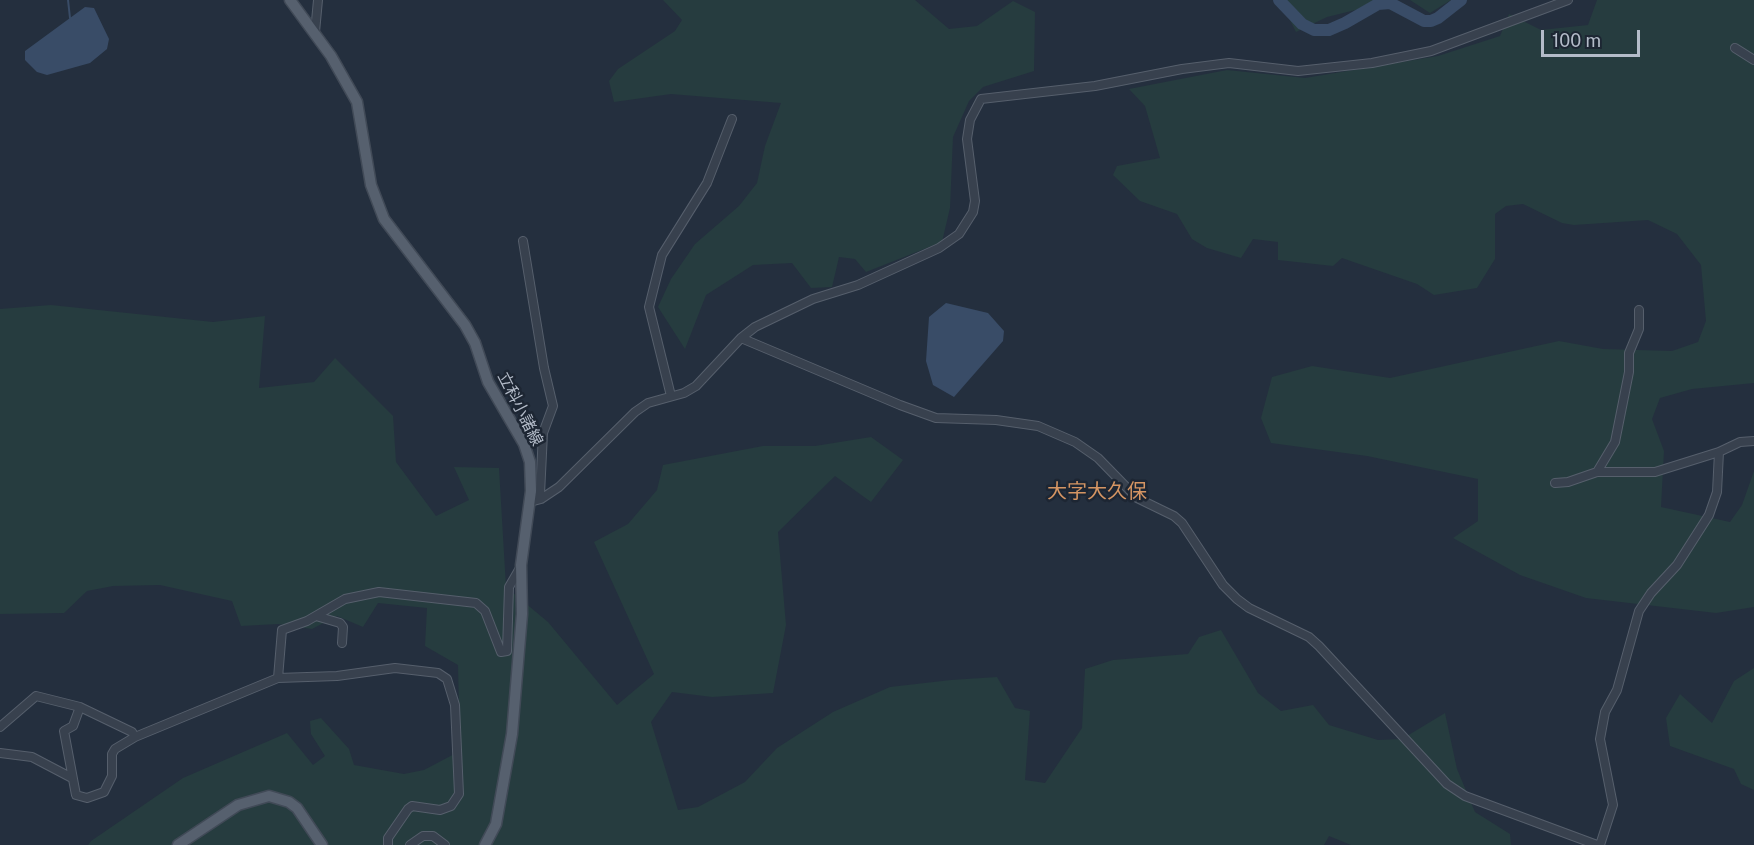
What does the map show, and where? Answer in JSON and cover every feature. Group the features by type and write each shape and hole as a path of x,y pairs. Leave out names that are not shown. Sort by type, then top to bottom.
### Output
{"main road":[{"name":"立科小諸線","path":"290,0 342,72 357,102 371,185 384,219 465,325 475,344 488,382 524,444 530,462 530,502 521,566 522,614 512,734 496,824 485,845"},
{"path":"178,845 248,800 269,796 290,802 297,808 322,845"}],"street":[{"path":"315,33 318,0"},
{"path":"530,502 541,499 559,487 635,412 648,403 684,393 704,380 741,338 777,315 813,299 858,285 939,249 959,234 973,212 975,201 967,139 970,120 981,99 1095,86 1182,69 1229,63 1298,71 1372,63 1431,51 1568,0"},
{"path":"1735,48 1754,60"},
{"path":"671,396 649,307 662,255 708,183 732,119"},
{"path":"523,241 544,368 553,406 543,433 540,494 530,502"},
{"path":"1597,472 1609,454 1617,434 1629,372 1629,353 1638,328 1639,310"},
{"path":"741,338 925,414 948,420 996,420 1038,426 1075,442 1098,458 1137,498 1163,510 1182,523 1223,585 1237,599 1249,608 1309,637 1319,646 1447,784 1465,796 1599,845 1613,805 1600,739 1605,712 1617,690 1639,611 1651,593 1677,565 1709,515 1716,492 1719,452"},
{"path":"1555,483 1568,482 1597,472 1655,472 1719,452 1740,442 1754,441"},
{"path":"278,678 282,630 316,616 345,599 380,592 470,601 485,611 503,653 507,651 509,587 521,566"},
{"path":"316,616 340,623 343,627 342,643"},
{"path":"80,707 73,726 64,732 76,795 84,799 104,792 112,776 112,754 115,749 135,737 278,678 337,676 395,668 428,670 447,679 455,705 459,794 451,806 440,810 412,806 388,838 388,845"},
{"path":"0,727 36,696 80,707 132,732 135,737"},
{"path":"0,753 32,757 72,778"},
{"path":"410,845 423,836 433,836 445,845"}],"green space":[{"path":"663,0 915,0 949,29 977,26 1013,1 1035,12 1034,71 983,87 969,101 953,137 950,208 942,242 866,272 855,259 839,257 832,287 811,288 792,263 753,265 706,295 685,349 658,307 671,279 695,244 739,206 757,183 765,146 781,103 671,94 614,102 609,81 618,69 675,31 682,20"},
{"path":"1280,0 1396,0 1327,17 1296,32"},
{"path":"1410,0 1451,0 1430,13"},
{"path":"1597,0 1754,0 1754,383 1692,389 1660,398 1652,419 1664,451 1661,507 1730,522 1742,505 1754,471 1754,607 1716,613 1586,598 1520,575 1453,538 1478,521 1478,479 1367,456 1271,443 1261,418 1272,377 1312,366 1390,378 1559,341 1603,349 1672,351 1698,342 1706,321 1701,265 1677,234 1648,220 1574,225 1562,223 1523,204 1506,206 1495,214 1495,259 1477,288 1434,295 1417,284 1342,258 1333,266 1278,260 1278,242 1253,239 1241,258 1207,248 1192,239 1177,214 1140,201 1113,175 1117,166 1160,158 1145,106 1129,89 1227,70 1305,78 1438,56 1500,36 1509,14 1541,30 1588,25"},
{"path":"51,305 213,322 265,316 259,388 314,382 335,358 393,416 396,462 436,516 469,500 454,467 499,468 506,587 548,622 617,705 654,674 594,542 628,524 657,490 663,465 763,446 815,446 871,437 903,460 871,502 835,476 778,532 786,625 773,693 712,697 672,692 651,722 678,810 698,807 745,782 777,748 833,712 890,687 951,680 997,677 1015,708 1030,711 1025,780 1045,783 1082,728 1085,669 1113,660 1188,654 1199,637 1221,630 1258,693 1281,711 1313,705 1329,725 1378,740 1402,739 1445,713 1457,769 1475,812 1510,834 1511,845 1351,845 1329,836 1324,845 88,845 183,778 287,733 313,765 325,756 311,734 310,721 321,718 349,749 354,765 404,774 424,770 460,751 458,665 425,646 427,608 378,603 363,627 337,616 312,629 278,624 241,626 232,601 160,585 113,586 87,591 64,613 0,614 0,309"},
{"path":"1754,668 1754,790 1741,784 1734,769 1670,746 1666,718 1680,694 1712,723 1734,681"}],"water":[{"path":"85,7 94,8 109,39 107,49 90,63 47,75 37,72 25,60 25,51"},
{"path":"946,303 988,313 1004,331 1003,341 954,397 933,385 926,361 929,317"}],"waterway":[{"path":"68,0 70,18"},
{"path":"1279,0 1302,24 1314,30 1329,30 1378,4 1390,3 1424,21 1431,21 1461,0"}],"district":[{"name":"大字大久保","path":"1097,492"}]}
